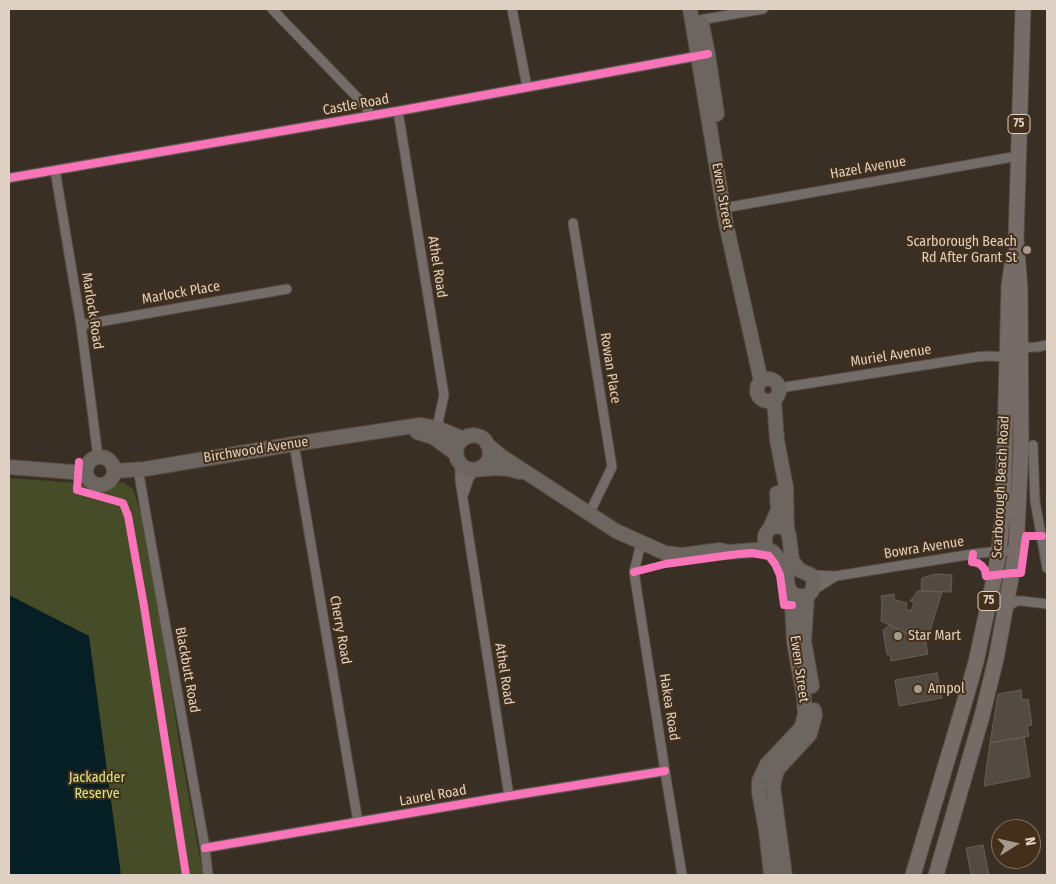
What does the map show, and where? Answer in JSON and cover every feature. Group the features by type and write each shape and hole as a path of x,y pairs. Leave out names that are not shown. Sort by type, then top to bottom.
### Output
{"main road":[{"name":"Scarborough Beach Road","path":"936,875 996,659 1016,551 1021,449 1011,351 1009,286 1016,239 1023,9"},
{"name":"Ewen Street","path":"696,15 728,207 770,390 786,488 787,529 790,536 792,560 799,570 811,575 814,582 810,594 804,641 815,715 810,734 777,770 773,786 785,875"},
{"name":"Scarborough Beach Road","path":"913,875 969,688 993,584 999,551 1011,351"},
{"name":"Ewen Street","path":"770,390 768,437 778,510 767,537 773,552 781,560 786,573 788,587 793,595 794,642 804,698 805,715 802,728 767,764 759,781 771,875"},
{"name":"Birchwood Avenue","path":"114,471 138,470 420,425 437,428 462,438 471,435 485,440 501,456 616,532 664,553 682,555 720,550 730,545 767,537"},
{"name":"Birchwood Avenue","path":"398,429 433,437 466,468 509,469 528,474"},
{"path":"458,459 458,444 462,438"},
{"path":"476,469 486,464 490,452 489,446"},
{"path":"98,456 106,458 111,462 114,471 113,478 107,484 99,486 92,484 85,473 86,466 90,460 98,456"},
{"path":"9,467 85,473"},
{"path":"767,537 778,526 787,529"},
{"path":"793,595 799,597 810,594"},
{"path":"947,875 967,766"}],"street":[{"path":"272,9 355,95 368,110 369,116"},
{"path":"512,9 527,86"},
{"path":"696,15 763,9"},
{"name":"Castle Road","path":"9,178 369,116 703,55"},
{"name":"Athel Road","path":"398,110 444,395 437,428"},
{"name":"Hazel Avenue","path":"728,207 1018,156"},
{"name":"Marlock Road","path":"55,170 81,325 98,456"},
{"name":"Rowan Place","path":"573,223 612,467 589,514"},
{"name":"Marlock Place","path":"81,325 286,289"},
{"name":"Muriel Avenue","path":"770,390 1047,345"},
{"name":"Cherry Road","path":"294,444 358,822"},
{"path":"1032,444 1035,501 1047,568"},
{"name":"Athel Road","path":"458,459 509,796"},
{"name":"Athel Road","path":"463,498 469,478 476,469"},
{"name":"Blackbutt Road","path":"138,470 206,848 208,875"},
{"name":"Hakea Road","path":"641,543 634,572 682,875"},
{"name":"Bowra Avenue","path":"811,575 836,576 999,551 1016,551"},
{"name":"Bowra Avenue","path":"810,594 836,576"},
{"path":"1007,607 1022,600 1047,604"},
{"name":"Laurel Road","path":"206,848 509,796 665,772"}],"green space":[{"name":"Jackadder Reserve","path":"9,478 77,483 102,491 123,482 133,489 144,523 179,742 203,875 9,875"}],"water":[{"path":"9,595 89,636 121,875 9,875"}],"building":[{"path":"936,574 952,575 951,592 921,591 922,578"},
{"path":"918,591 942,592 926,643 881,621 881,596 894,594 895,600 907,603 906,609 911,611 914,602 910,601"},
{"name":"Star Mart","path":"890,625 926,643 928,654 891,661 890,654 887,655 883,630"},
{"name":"Ampol","path":"937,673 942,698 899,706 895,680"},
{"path":"1021,690 1022,700 1028,699 1032,725 1027,726 1029,736 990,743 998,694"},
{"path":"1024,737 1030,777 984,786 990,743"},
{"path":"983,845 989,875 971,875 966,848"}],"cycle path":[{"path":"9,178 398,111 708,54"},
{"path":"79,462 77,490 123,503 128,516 186,875"},
{"path":"973,554 972,562 982,566 986,576 1021,573 1026,536 1042,536"},
{"path":"634,572 665,564 738,554 752,553 769,556 780,575 784,605 792,605"},
{"path":"205,848 665,771"}],"place":[{"name":"Scarborough Beach Rd After Grant St","path":"1027,250"},
{"name":"Star Mart","path":"898,636"},
{"name":"Ampol","path":"918,689"}]}
